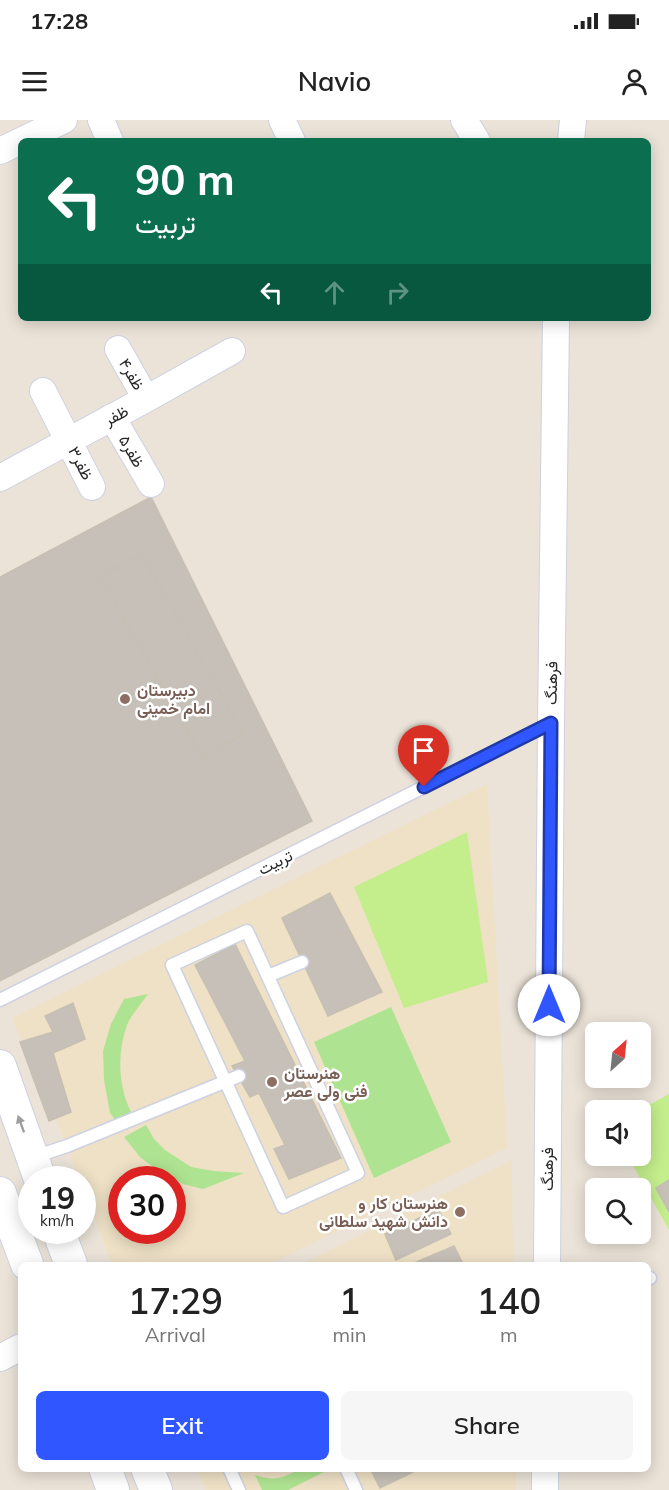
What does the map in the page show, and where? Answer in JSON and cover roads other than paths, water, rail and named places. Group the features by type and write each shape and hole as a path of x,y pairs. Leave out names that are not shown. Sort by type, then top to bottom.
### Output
{"street":[{"path":"27,138 64,120"},
{"path":"101,120 109,138"},
{"path":"282,120 291,138"},
{"path":"464,120 475,138"},
{"path":"571,138 573,120"},
{"path":"0,151 18,142"},
{"name":"فرهنگ","path":"547,1262 556,321"},
{"name":"ظفر۴","path":"118,349 146,399"},
{"name":"ظفر","path":"0,478 232,351"},
{"name":"ظفر۳","path":"44,391 92,486"},
{"name":"ظفر۵","path":"112,417 151,484"},
{"path":"0,1066 35,1166"},
{"path":"0,1193 26,1262"},
{"path":"63,1244 70,1262"},
{"path":"0,1358 18,1349"},
{"path":"106,1472 113,1490"},
{"path":"545,1472 545,1490"}],"lane":[{"name":"تربیت","path":"0,1000 551,723"},
{"path":"247,931 358,1173 283,1207 226,1082 172,965 247,931"},
{"path":"268,976 302,962"},
{"path":"39,1166 67,1146 239,1076"},
{"path":"231,1472 239,1490"},
{"path":"348,1472 356,1490"}],"place":[{"name":"دبیرستان امام خمینی","path":"125,699"},
{"name":"هنرستان فنی ولی عصر","path":"272,1082"},
{"name":"هنرستان کار و دانش شهید سلطانی","path":"460,1212"}]}
